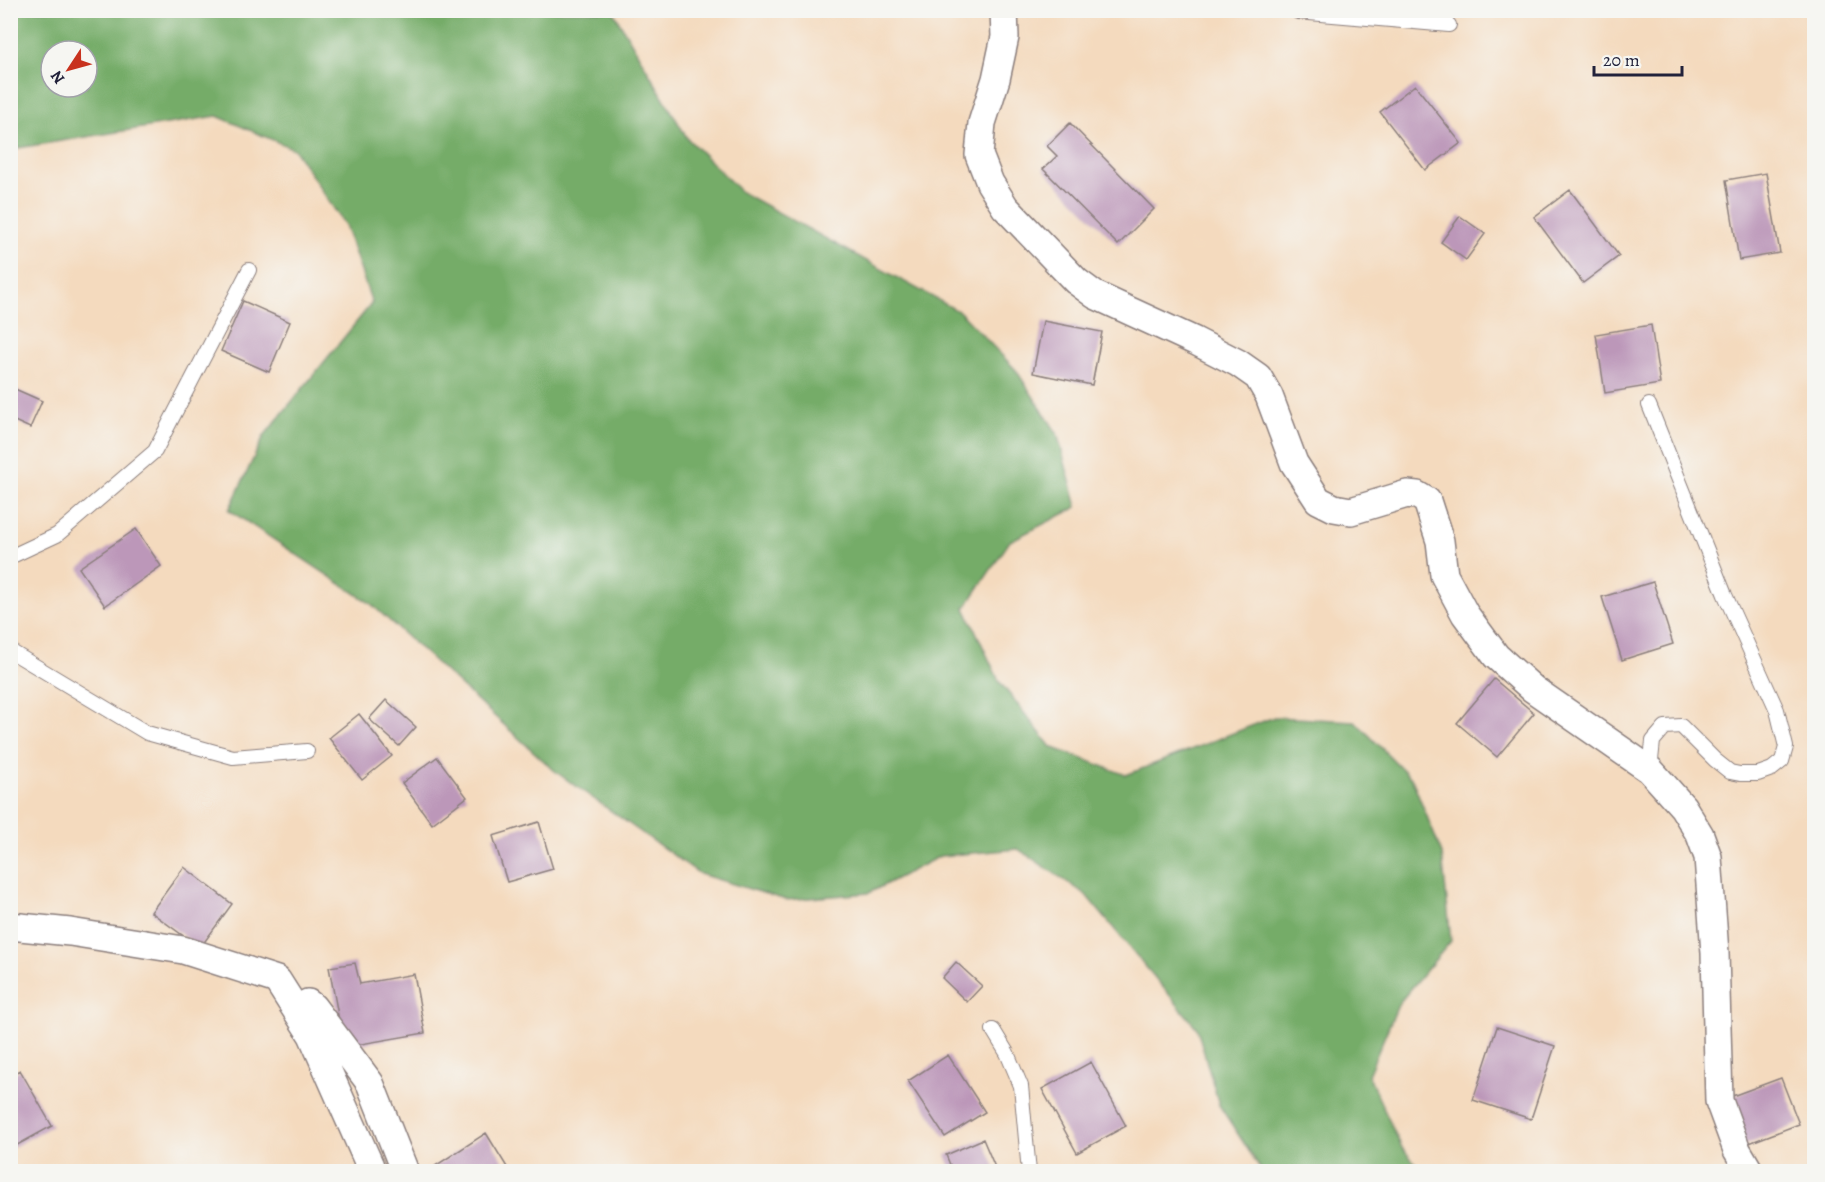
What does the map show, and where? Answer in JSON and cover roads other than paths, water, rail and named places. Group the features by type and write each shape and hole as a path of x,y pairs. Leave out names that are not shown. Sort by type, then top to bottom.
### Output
{"street":[{"path":"1004,10 1005,37 996,79 982,123 979,155 990,183 1005,207 1076,280 1095,295 1212,349 1239,363 1258,377 1269,396 1294,463 1318,500 1334,508 1351,511 1407,494 1417,495 1427,501 1440,541 1444,575 1465,614 1496,656 1533,689 1650,770 1683,807 1700,835 1708,857 1715,953 1719,1101 1737,1150 1750,1172"},
{"path":"10,926 70,932 183,950 277,980 312,1006 370,1083 405,1172"},
{"path":"277,980 312,1035 370,1166 367,1172"}],"lane":[{"path":"1296,10 1449,25"},
{"path":"10,557 57,535 155,451 249,270"},
{"path":"1649,405 1725,595 1777,710 1786,747 1782,762 1772,769 1758,774 1740,774 1730,772 1714,760 1681,726 1665,728 1653,741 1650,770"},
{"path":"10,648 12,652 147,733 233,756 307,751"},
{"path":"993,1030 1007,1053 1021,1086 1029,1172"}]}
